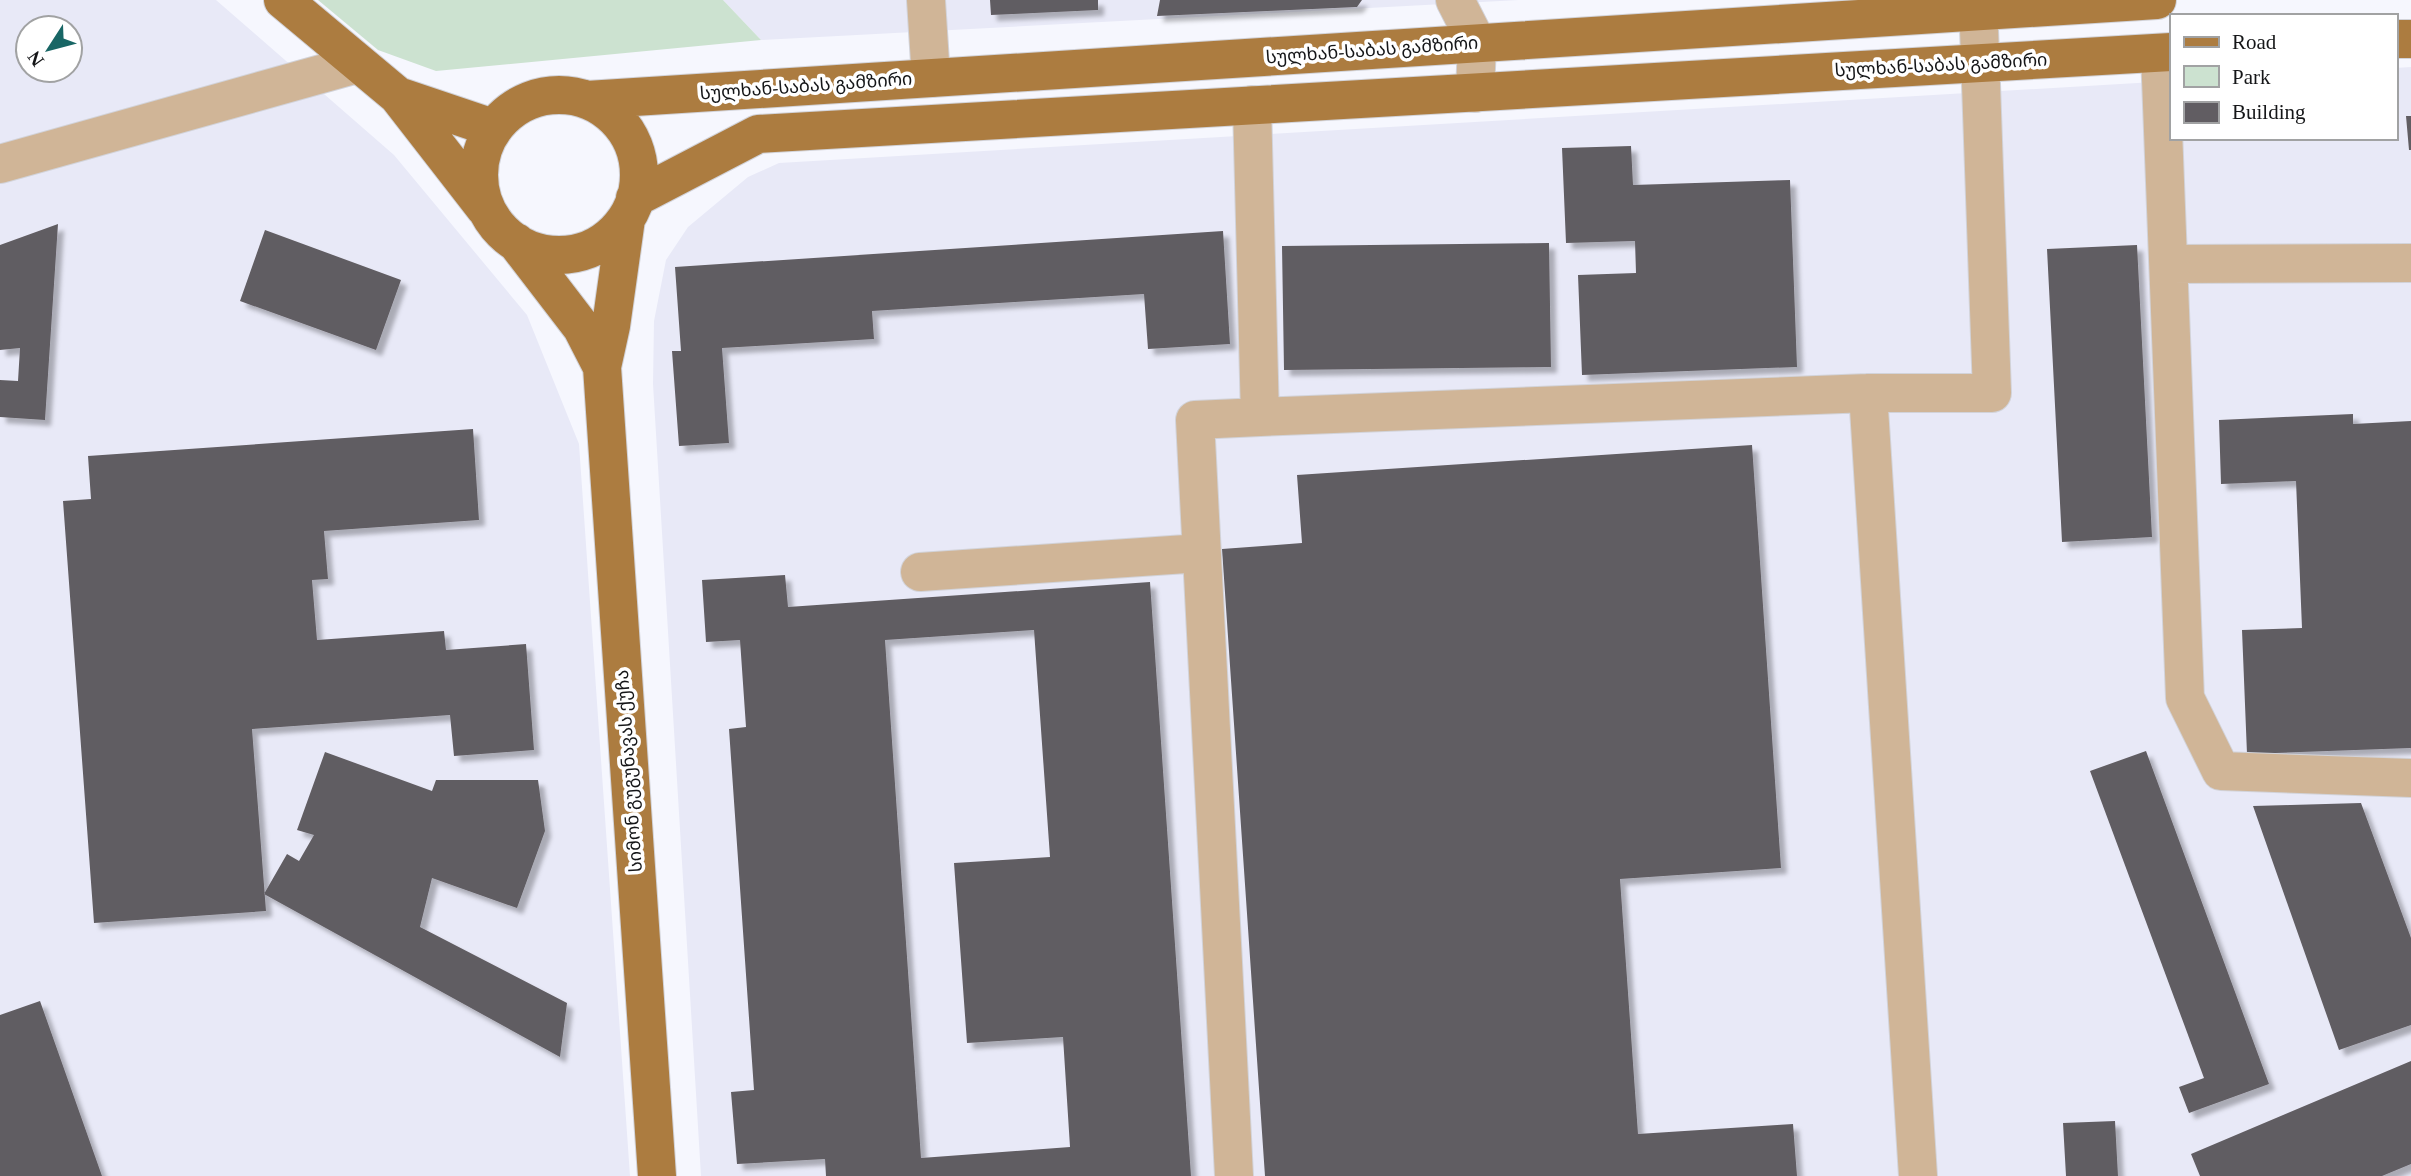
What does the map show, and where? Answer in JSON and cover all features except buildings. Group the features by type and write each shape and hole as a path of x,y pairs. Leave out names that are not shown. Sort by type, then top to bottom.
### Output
{"main road":[{"path":"283,0 398,96 489,215 501,230 516,242 539,253 565,255 590,249 610,237 631,208 639,179 632,143 623,126 610,113 587,100 561,94 535,98 512,109 493,128 481,156 479,186 489,215"},
{"name":"სულხან-საბას გამზირი","path":"587,100 1478,43 1977,6 2157,0"},
{"name":"სულხან-საბას გამზირი","path":"631,208 758,134 2166,52"},
{"path":"398,96 493,128"},
{"name":"სიმონ გუგუნავას ქუჩა","path":"631,208 602,367 657,1176"},
{"name":"სიმონ გუგუნავას ქუჩა","path":"516,242 582,328 602,367"}],"street":[{"path":"926,0 931,78"},
{"path":"1455,0 1478,43 1475,93"},
{"path":"1234,1176 1195,420 1868,393 1992,393 1977,6"},
{"path":"2166,52 2169,264 2185,698 2221,771 2411,778"},
{"path":"0,164 357,64"},
{"path":"1252,106 1260,417"},
{"path":"2169,264 2411,263"},
{"path":"1868,393 1918,1176"},
{"path":"920,572 1201,553"}],"shaded area":[{"path":"0,0 216,0 394,155 527,315 579,444 630,1176 0,1176"},
{"path":"723,0 1519,0 761,40"},
{"path":"2411,67 2411,1176 701,1176 653,384 654,321 666,260 688,227 748,177 779,163 2170,81 2170,140 2397,140 2397,68"}],"green space":[{"path":"318,0 723,0 761,40 436,71 378,50"}]}
